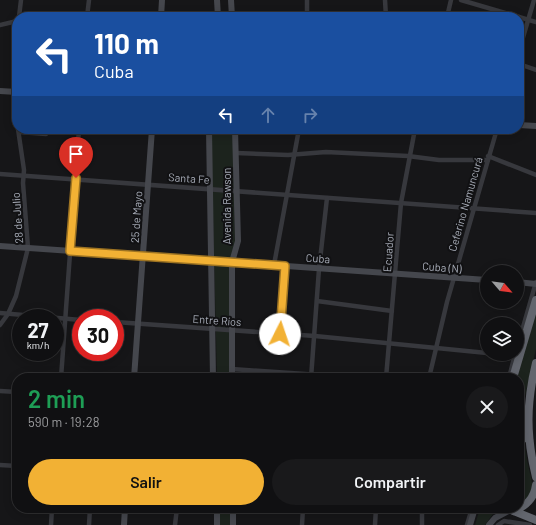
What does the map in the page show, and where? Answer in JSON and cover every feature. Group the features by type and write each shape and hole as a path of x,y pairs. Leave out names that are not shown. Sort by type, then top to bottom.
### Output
{"highway":[{"path":"524,334 536,300"},
{"path":"511,373 515,361"},
{"path":"536,363 530,389 528,415 528,440 536,477"},
{"path":"524,436 528,440"},
{"path":"524,506 532,498 536,485"},
{"path":"518,513 536,520"}],"street":[{"path":"20,12 21,0"},
{"path":"88,12 89,0"},
{"path":"161,12 162,0"},
{"path":"217,0 218,12"},
{"path":"232,0 232,12"},
{"path":"306,0 307,12"},
{"path":"385,0 386,12"},
{"path":"448,12 451,0"},
{"path":"461,0 502,12"},
{"path":"524,34 534,0"},
{"path":"524,19 536,22"},
{"path":"0,25 12,22"},
{"path":"524,66 536,70"},
{"path":"0,91 12,92"},
{"path":"524,125 536,126"},
{"name":"28 de Julio","path":"0,325 8,314 16,296 28,248 24,175 19,134"},
{"path":"61,373 79,134"},
{"name":"25 de Mayo","path":"134,373 152,134"},
{"name":"Avenida Rawson","path":"209,134 213,373"},
{"name":"Avenida Rawson","path":"232,373 232,262 238,241 235,134"},
{"path":"274,266 298,134"},
{"name":"Ecuador","path":"386,373 400,203 408,156 414,134"},
{"name":"Ceferino Namuncurá","path":"430,373 435,348 473,208 495,134"},
{"path":"236,153 294,154 326,152 408,156 439,160 488,158 536,176"},
{"name":"Santa Fe","path":"0,174 76,178 536,213"},
{"path":"312,373 319,269 327,198"},
{"name":"Cuba","path":"0,246 395,274"},
{"path":"280,334 285,266"},
{"name":"Cuba (N)","path":"395,274 480,280"},
{"path":"524,282 536,283 524,327"},
{"path":"317,301 392,311"},
{"path":"0,314 72,319"},
{"name":"Entre Ríos","path":"124,323 315,336 480,353"},
{"path":"232,369 278,373"},
{"path":"0,391 12,392"},
{"path":"0,465 12,466"},
{"path":"51,525 52,513"},
{"path":"89,525 90,513"},
{"path":"124,525 125,513"},
{"path":"175,525 176,513"},
{"path":"217,513 217,525"},
{"path":"233,513 234,525"},
{"path":"302,513 302,525"},
{"path":"375,525 376,513"},
{"path":"422,513 422,525"},
{"path":"467,525 471,513"},
{"path":"470,525 474,513"},
{"path":"489,525 495,518 504,513"},
{"path":"498,525 504,521 530,525"}],"shaded area":[{"path":"211,134 233,134 235,243 230,373 217,373"},
{"path":"536,310 536,349 524,400 524,373 518,373 522,361 524,361 524,353"},
{"path":"524,438 533,487 524,501"},
{"path":"220,513 230,513 230,525 220,525"},
{"path":"479,513 495,513 485,525 475,525"}],"route":[{"path":"76,178 70,251 285,266 280,334"}]}
